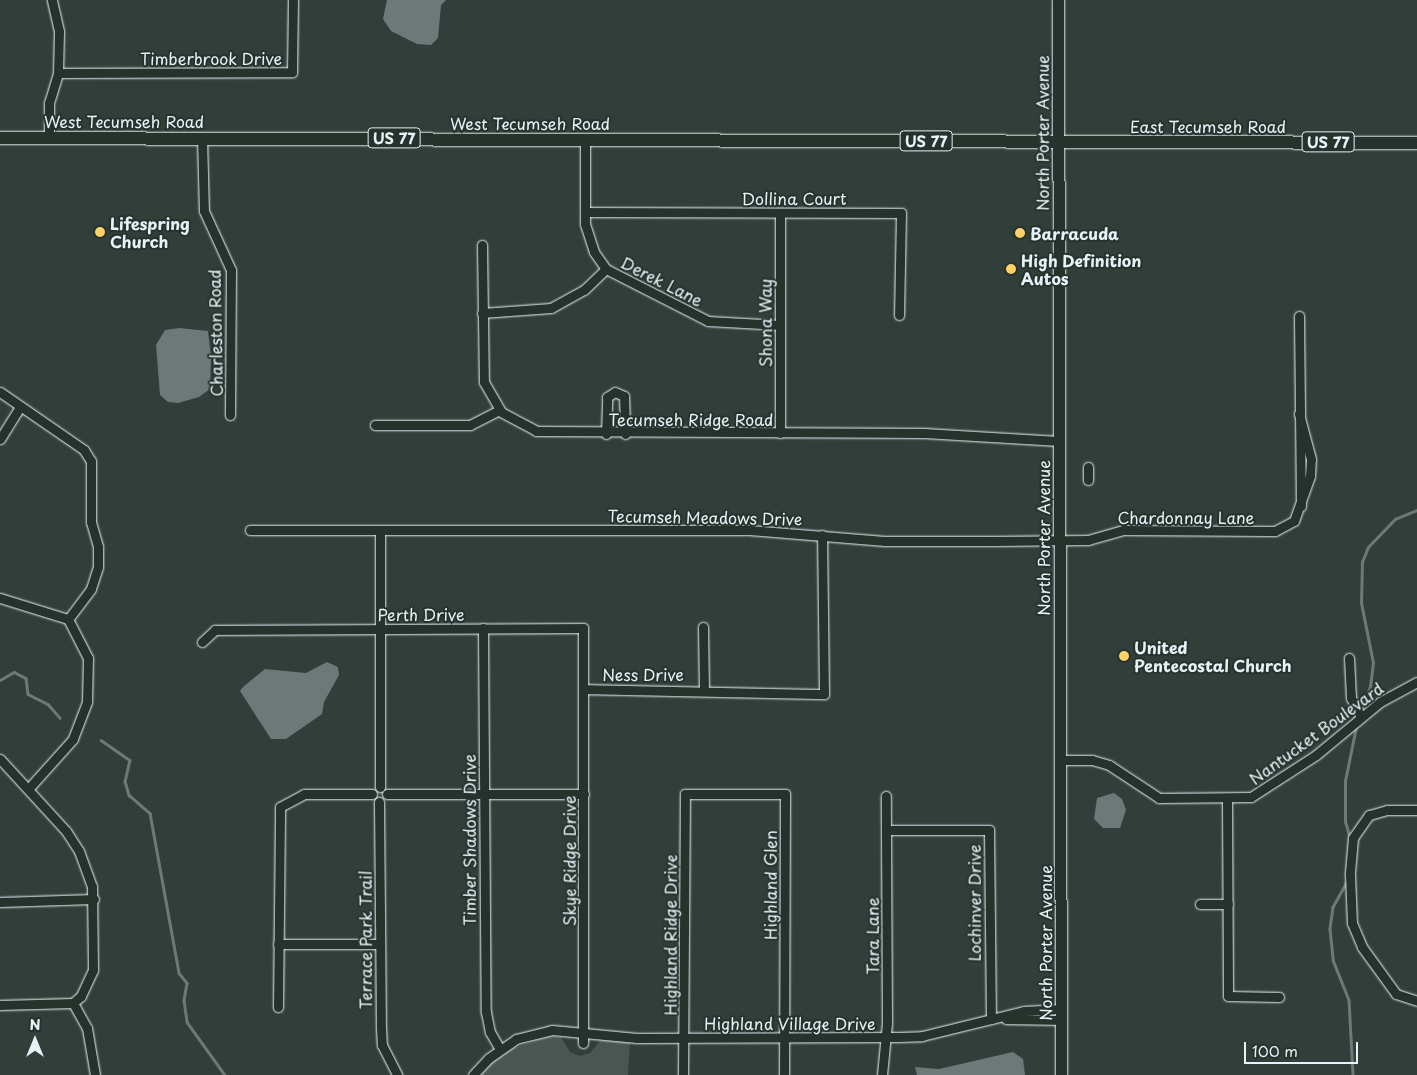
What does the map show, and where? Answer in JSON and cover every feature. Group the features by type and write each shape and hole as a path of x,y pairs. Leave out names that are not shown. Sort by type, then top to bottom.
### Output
{"main road":[{"name":"North Porter Avenue","path":"1058,0 1061,1075"},
{"name":"West Tecumseh Road","path":"0,138 202,137 1059,142"},
{"name":"East Tecumseh Road","path":"1059,142 1417,143"}],"street":[{"path":"49,138 49,103 58,73 58,31 52,0"},
{"name":"Timberbrook Drive","path":"58,73 292,72 293,0"},
{"name":"Charleston Road","path":"202,137 204,211 231,270 230,415"},
{"name":"Derek Lane","path":"585,139 585,212 590,244 606,269 708,321 780,325"},
{"name":"Dollina Court","path":"585,212 901,213 899,315"},
{"name":"Shona Way","path":"780,213 780,433"},
{"path":"375,426 470,425 499,410 484,382 482,245"},
{"path":"482,313 551,308 584,290 606,269"},
{"name":"Chardonnay Lane","path":"1299,316 1301,506"},
{"path":"0,392 19,408 84,450 91,461 91,522 98,548 98,568 91,589 68,619"},
{"path":"606,434 607,397 615,392 624,396 625,434"},
{"path":"0,440 19,408"},
{"name":"Tecumseh Ridge Road","path":"499,410 536,431 606,434 947,434 1059,442"},
{"name":"Chardonnay Lane","path":"1060,540 1088,540 1124,530 1275,531 1294,521 1301,506 1312,468 1299,414"},
{"path":"1088,466 1088,480"},
{"name":"Tecumseh Meadows Drive","path":"250,530 749,530 902,541 1060,540"},
{"path":"380,530 380,787 387,794 584,794"},
{"name":"Ness Drive","path":"583,689 704,689 824,694 822,535"},
{"path":"0,598 68,619 88,658 87,702 73,739 29,788"},
{"path":"703,627 704,689"},
{"name":"Timber Shadows Drive","path":"483,628 486,1012 490,1032 500,1049"},
{"name":"Perth Drive","path":"202,642 215,630 583,628 583,689"},
{"path":"1349,658 1351,698 1358,717"},
{"name":"Nantucket Boulevard","path":"1060,760 1096,761 1122,774 1144,790 1168,799 1227,799 1263,793 1358,717 1417,682"},
{"name":"Skye Ridge Drive","path":"583,689 584,1032"},
{"path":"0,759 29,788 79,851 94,899 93,970 84,991 73,1003 0,1005"},
{"path":"278,1007 280,807 304,794 372,794 380,787"},
{"path":"372,794 379,802 387,794"},
{"name":"Highland Glen","path":"685,794 785,794 786,1038 784,1075"},
{"name":"Highland Ridge Drive","path":"683,1075 686,1038 685,794"},
{"name":"Tara Lane","path":"882,1075 887,1038 886,796"},
{"path":"1227,799 1228,996 1279,997"},
{"name":"Terrace Park Trail","path":"379,802 382,1045 396,1075"},
{"path":"1417,810 1387,810 1369,815 1355,832 1350,855 1353,929 1362,947 1401,997 1417,1000"},
{"name":"Lochinver Drive","path":"886,830 989,830 993,1019"},
{"path":"0,902 94,899"},
{"path":"1200,904 1228,904"},
{"path":"278,944 380,944"},
{"path":"73,1003 87,1028 94,1075"},
{"name":"Highland Village Drive","path":"473,1075 500,1049 538,1032 584,1032 626,1038 887,1038 922,1036 993,1019 1061,1014"},
{"path":"583,1043 584,1032"}],"shaded area":[{"path":"387,0 446,0 441,5 438,38 431,45 417,44 391,31 383,19"},
{"path":"179,328 208,331 211,357 210,389 199,397 178,403 168,402 160,395 156,345 165,330"},
{"path":"327,662 338,667 339,675 324,702 322,714 286,739 271,739 240,691 265,669 306,673"},
{"path":"1114,793 1122,799 1126,810 1120,828 1103,828 1094,819 1097,798"},
{"path":"549,1036 561,1037 570,1052 580,1056 590,1053 601,1040 630,1041 628,1075 477,1075 499,1053"},
{"path":"1013,1052 1023,1059 1025,1075 917,1075 915,1067 939,1069"}],"waterway":[{"path":"1361,709 1370,687 1373,663 1361,603 1362,562 1368,547 1395,519 1417,510"},
{"path":"0,680 14,672 26,678 28,694 48,704 60,718"},
{"path":"1350,839 1345,822 1345,781 1356,727"},
{"path":"101,740 130,760 125,781 129,795 150,813 179,973 187,983 184,1000 187,1022 225,1075"},
{"path":"1347,882 1333,907 1330,929 1333,960 1349,1000 1353,1075"}],"place":[{"name":"Lifespring Church","path":"100,232"},
{"name":"Barracuda","path":"1020,233"},
{"name":"High Definition Autos","path":"1011,269"},
{"name":"United Pentecostal Church","path":"1124,656"}]}
